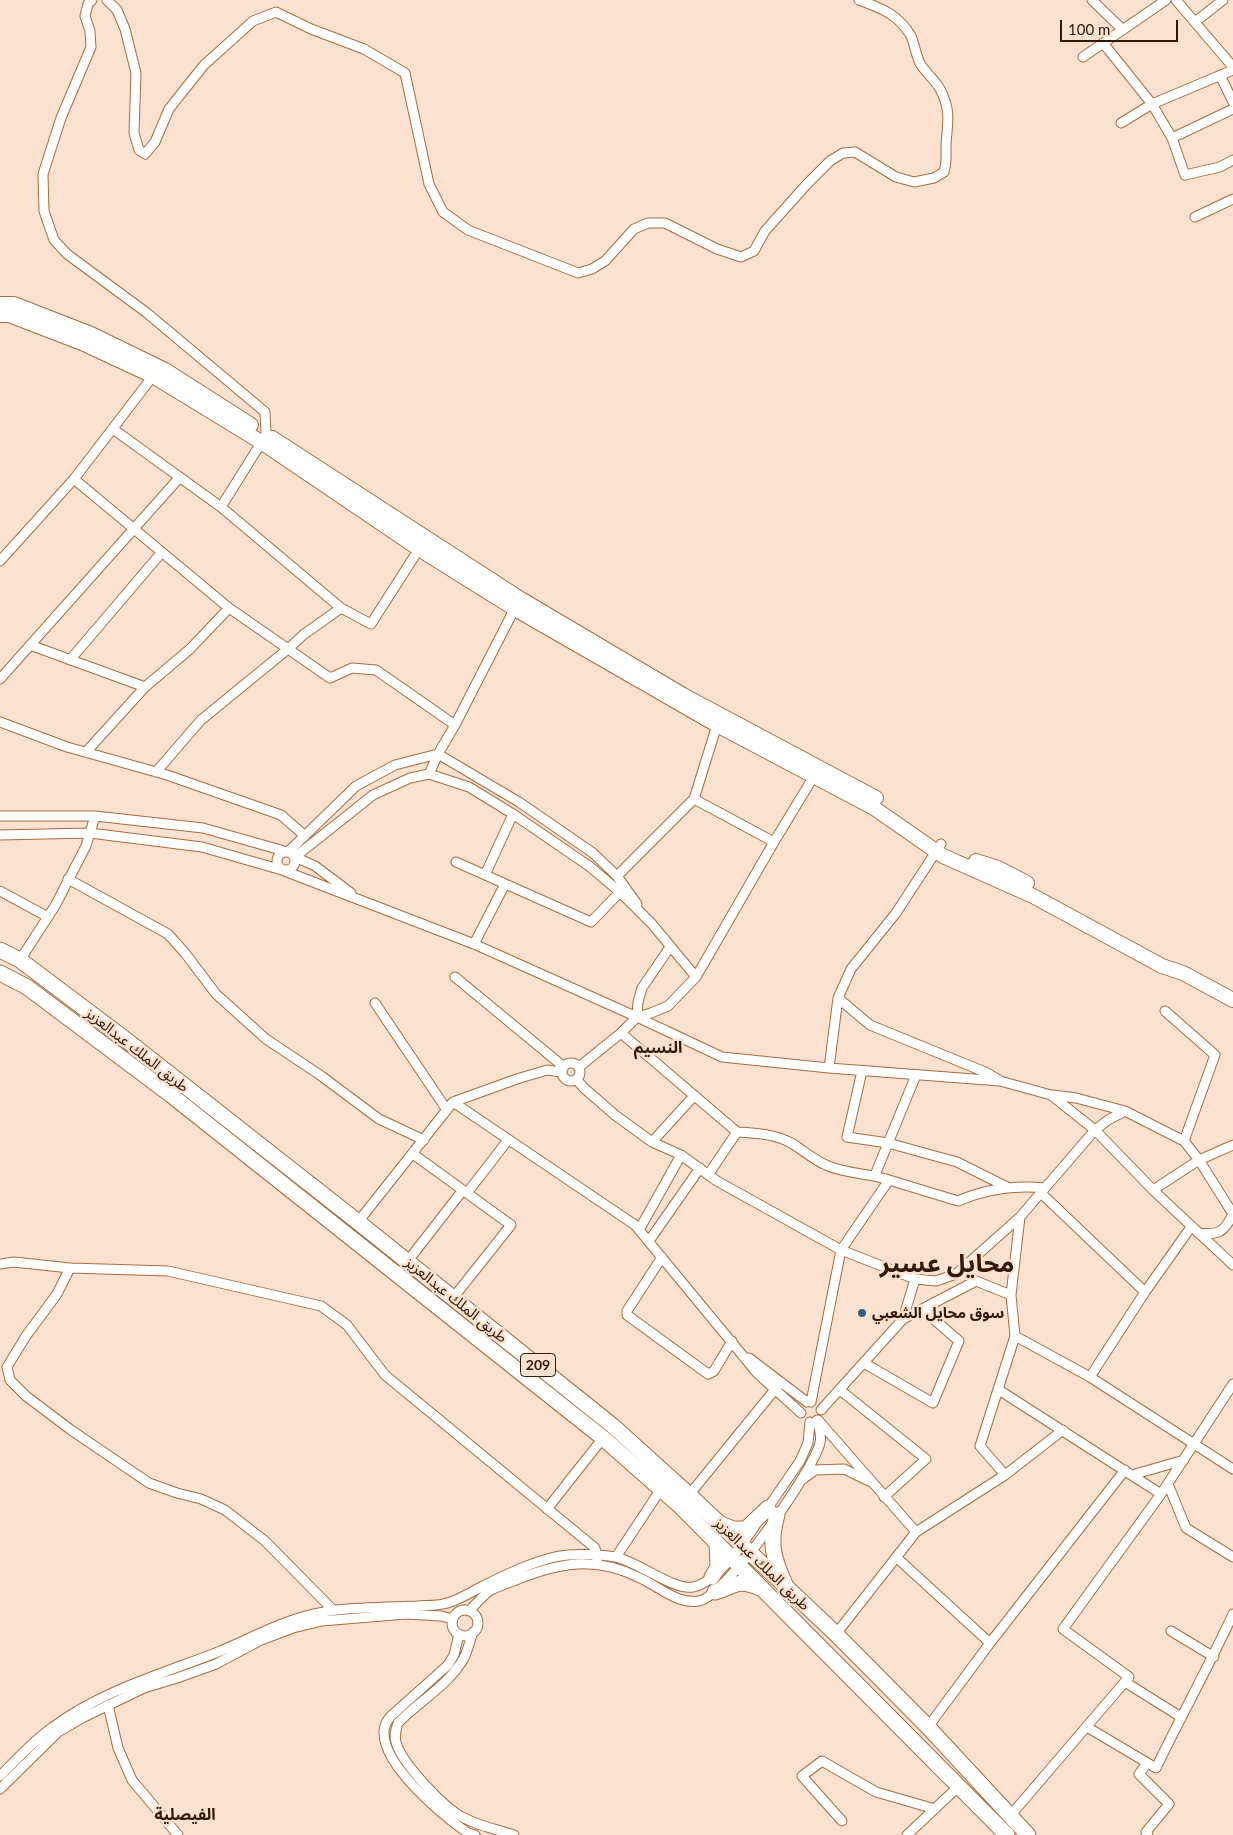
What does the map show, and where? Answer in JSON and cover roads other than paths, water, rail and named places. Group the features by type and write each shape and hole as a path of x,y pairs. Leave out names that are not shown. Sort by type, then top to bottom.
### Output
{"main road":[{"name":"طريق الملك عبدالعزيز","path":"0,950 20,960 125,1039 613,1426 836,1634 928,1727 1028,1835"},
{"name":"طريق الملك عبدالعزيز","path":"0,973 27,987 171,1095 603,1438 717,1543 960,1785 1007,1835"},
{"path":"716,1522 733,1529 746,1529 772,1512 772,1547 777,1567 788,1590"},
{"path":"712,1577 718,1567 717,1543"},
{"path":"715,1592 735,1583 761,1588"}],"street":[{"path":"92,0 88,4 85,16 90,31 91,47 61,118 43,174 44,211 54,240 67,254 148,313 265,412 264,438 221,507"},
{"path":"107,0 117,10 125,29 136,73 134,132 139,150 145,154 155,142 169,109 204,65 253,21 276,12 311,29 364,49 405,73 429,184 443,212 468,230 578,273 592,270 605,261 634,229 648,223 665,223 718,249 741,256 754,251 765,231 807,184 830,161 843,153 855,152 896,177 914,182 934,178 944,172 947,161 948,111 941,91 921,65 911,37 899,20 884,9 859,0"},
{"path":"1092,0 1122,30"},
{"path":"1083,57 1166,0"},
{"path":"1122,123 1152,104 1233,68 1176,0"},
{"path":"1195,22 1223,0"},
{"path":"1104,43 1152,104 1172,138 1185,175 1220,167 1233,160"},
{"path":"1220,75 1233,102"},
{"path":"1172,138 1233,109"},
{"path":"1195,217 1233,199"},
{"path":"0,304 14,304 91,334 157,366 517,604 716,725 874,808 939,848 1033,896 1162,966 1184,973 1233,1000"},
{"path":"0,315 10,315 82,343 153,376 264,438 419,549 879,800 939,848"},
{"path":"0,561 74,479 153,376"},
{"path":"113,429 221,507 341,608 370,624 419,549"},
{"path":"0,679 180,477"},
{"path":"74,479 229,608 330,678 352,668 376,670 455,726"},
{"path":"70,660 162,552"},
{"path":"429,774 517,604"},
{"path":"86,752 145,687 190,649 229,608"},
{"path":"156,772 201,720 303,635 341,608"},
{"path":"30,645 145,687"},
{"path":"0,722 86,752 156,772 281,814 304,836"},
{"path":"617,876 694,799 716,725"},
{"path":"291,854 283,852 277,859 277,864 282,870 287,871 294,866 291,854 304,836 356,786 396,765 438,754 528,808 593,853 617,876 652,924 696,977"},
{"path":"291,854 372,795 410,778 429,774 469,787 512,814 589,866 620,892 652,924"},
{"path":"579,1067 620,1034 637,1016 668,1006 696,977 814,776"},
{"path":"694,799 774,842"},
{"path":"484,875 512,814"},
{"path":"0,816 95,816 203,828 291,854 315,866 360,899"},
{"path":"20,960 55,906 86,846 95,816"},
{"path":"0,835 90,834 202,846 282,870 474,944 637,1016 722,1057 862,1071 1000,1081 1051,1095 1076,1098 1125,1111 1184,1141 1199,1160 1233,1214 1227,1226 1216,1234 1194,1230"},
{"path":"829,1068 838,998 851,969 896,913 939,848"},
{"path":"456,862 591,922 620,892"},
{"path":"68,879 168,934 216,994 266,1039 320,1075 379,1119 424,1140"},
{"path":"474,944 505,884"},
{"path":"0,891 48,917"},
{"path":"637,1016 642,988 670,947"},
{"path":"358,1222 453,1102 546,1070 563,1069 568,1064 573,1063 579,1067 580,1074 576,1079 568,1080 564,1076 563,1069 455,977"},
{"path":"838,998 870,1025 985,1072 1000,1081"},
{"path":"375,1003 447,1110"},
{"path":"1165,1011 1215,1055 1184,1141"},
{"path":"620,1034 737,1132 766,1134 791,1143 826,1166 875,1175 958,1201 977,1193 1023,1186 1043,1190 1145,1292"},
{"path":"862,1071 847,1137 888,1143 957,1162 1009,1188"},
{"path":"875,1175 916,1075"},
{"path":"576,1079 615,1115 652,1142 681,1155 717,1182 841,1250 915,1279 936,1281 956,1274 1020,1217 1095,1130 1125,1111"},
{"path":"1051,1095 1095,1130 1153,1190 1233,1265"},
{"path":"652,1142 694,1096"},
{"path":"453,1102 635,1225 742,1353 778,1386 801,1413 803,1419 815,1421 916,1532"},
{"path":"708,1175 737,1132"},
{"path":"407,1262 508,1140"},
{"path":"1153,1190 1199,1160 1233,1145"},
{"path":"413,1154 511,1225 453,1298"},
{"path":"639,1230 681,1155"},
{"path":"649,1241 700,1168"},
{"path":"801,1413 802,1406 809,1402 841,1250 889,1180"},
{"path":"1005,1474 980,1446 1015,1336 1011,1295 1020,1217"},
{"path":"1090,1377 1145,1292 1194,1230"},
{"path":"662,1257 626,1311 627,1315 708,1374 714,1371 732,1341"},
{"path":"0,1264 14,1262 70,1268 168,1271 321,1306 347,1325 385,1375 595,1548 598,1565"},
{"path":"70,1268 58,1294 26,1336 8,1367 10,1380 26,1396 72,1430 149,1482 177,1493 201,1499 225,1510 266,1541 333,1610"},
{"path":"903,1319 915,1279"},
{"path":"0,1790 58,1732 144,1688 216,1664 261,1640 292,1628 322,1621 406,1614 441,1616 453,1619 490,1591 534,1572 557,1566 577,1564 620,1569 677,1598 699,1601 715,1592 772,1512 800,1461 821,1410 903,1319 976,1280 1011,1295"},
{"path":"864,1363 933,1404 959,1341 922,1309"},
{"path":"1015,1336 1090,1377 1233,1469"},
{"path":"1010,1816 1129,1677 1063,1629 1162,1494 1233,1384"},
{"path":"778,1386 809,1402 818,1404 821,1410"},
{"path":"689,1495 778,1386"},
{"path":"840,1390 926,1459 884,1497"},
{"path":"999,1390 1162,1494"},
{"path":"799,1482 820,1444 821,1436 815,1421"},
{"path":"836,1634 916,1532 1005,1474 1063,1430"},
{"path":"548,1509 603,1438"},
{"path":"928,1727 990,1643 1129,1473 1184,1460"},
{"path":"772,1512 799,1482 815,1470 844,1469 874,1484"},
{"path":"1168,1484 1186,1528 1233,1557"},
{"path":"616,1557 660,1489"},
{"path":"0,1776 53,1727 78,1711 158,1674 220,1651 274,1626 306,1616 333,1610 443,1604 540,1562 565,1556 596,1555 616,1557 640,1566 685,1588 702,1584 735,1563"},
{"path":"896,1557 990,1643"},
{"path":"465,1611 486,1584"},
{"path":"465,1611 476,1616 477,1620 465,1657 446,1680 398,1723 395,1732 396,1741 407,1762 422,1782 457,1814 514,1835"},
{"path":"1087,1727 1156,1768 1214,1657 1233,1614"},
{"path":"453,1619 453,1627 459,1634 465,1635 473,1632"},
{"path":"1171,1631 1214,1657"},
{"path":"459,1634 454,1655 448,1665 392,1715 386,1722 384,1732 390,1755 414,1786 432,1806 468,1833 475,1835"},
{"path":"1125,1682 1181,1717"},
{"path":"108,1705 118,1748 132,1780 178,1835"},
{"path":"842,1821 802,1776 822,1761 876,1792 935,1809"},
{"path":"1147,1762 1139,1774 1169,1804 1146,1832 1148,1835"},
{"path":"907,1835 960,1785"}],"place":[{"name":"سوق محايل الشعبي","path":"862,1313"}],"district":[{"name":"النسيم","path":"658,1048"},
{"name":"محايل عسير","path":"947,1264"},
{"name":"الفيصلية","path":"185,1815"}]}
